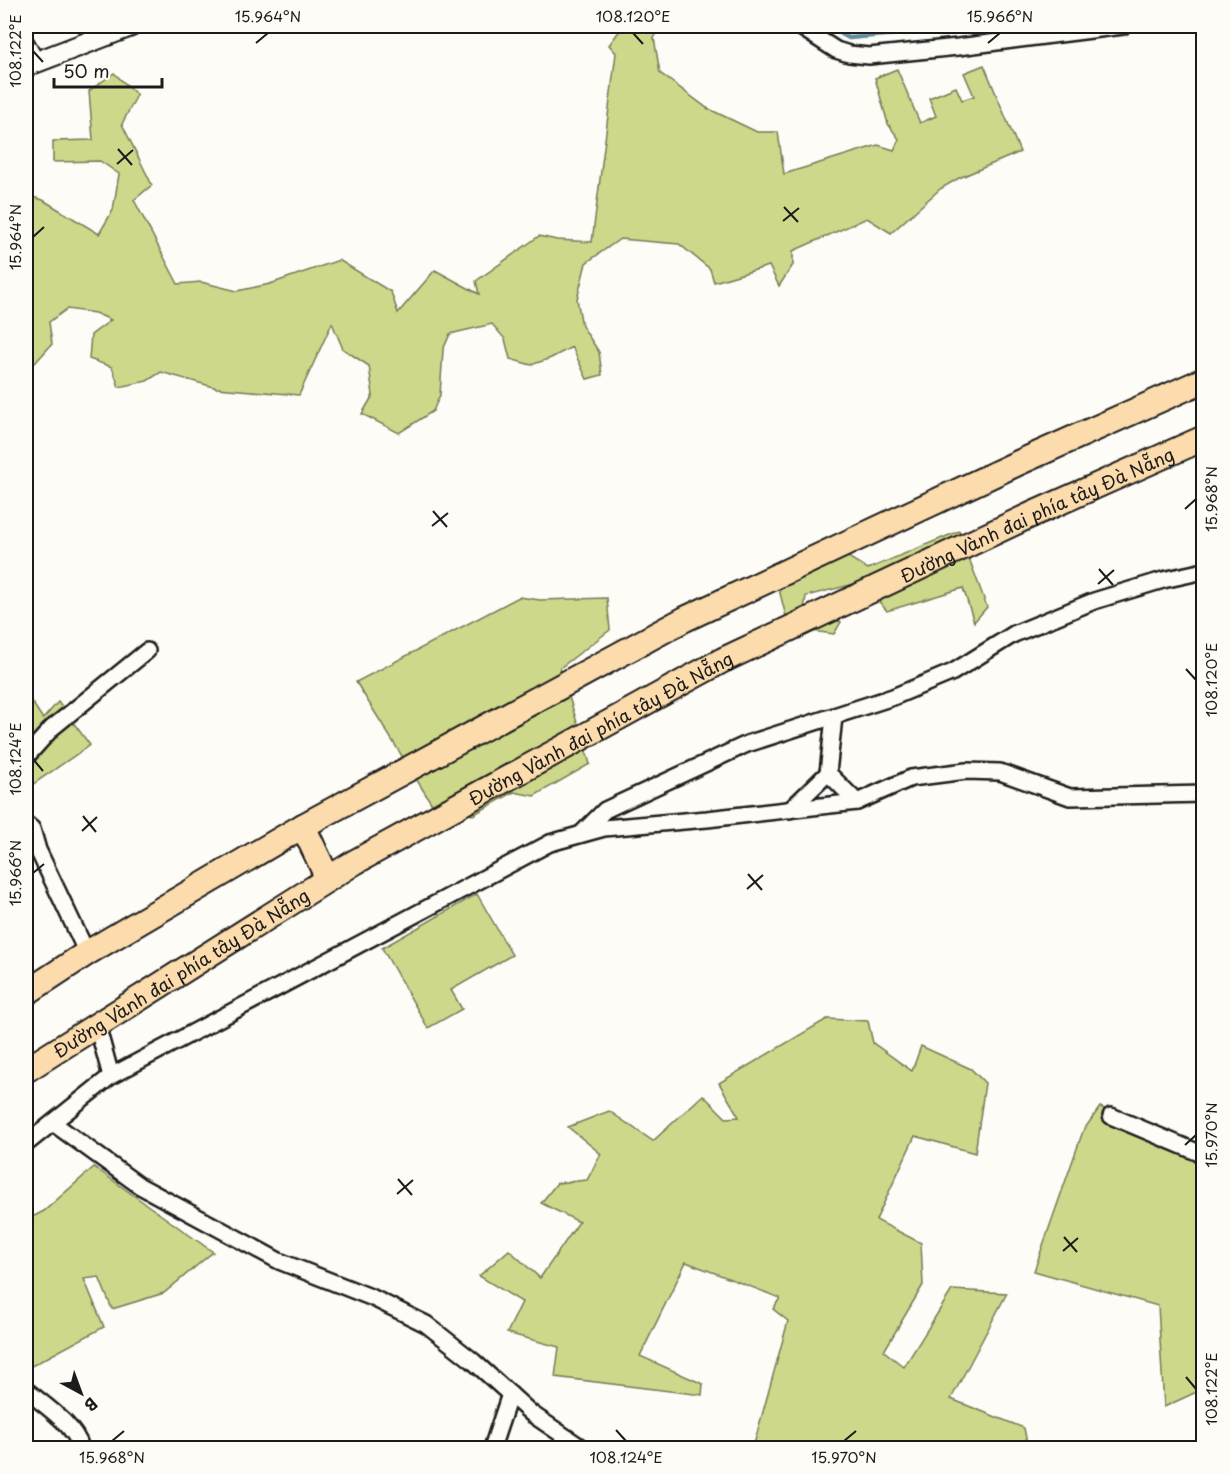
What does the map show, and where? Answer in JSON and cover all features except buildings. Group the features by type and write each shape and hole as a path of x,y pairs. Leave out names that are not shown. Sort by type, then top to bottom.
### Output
{"main road":[{"path":"26,993 87,953 303,826 685,619 1018,463 1203,380"},
{"name":"Đường Vành đai phía tây Đà Nẵng","path":"26,1070 365,856 723,660 1033,514 1203,438"},
{"path":"303,826 328,879"}],"street":[{"path":"26,44 31,63 132,26"},
{"path":"799,26 836,50 869,56 1124,26"},
{"path":"581,834 604,810 747,744 834,717 953,672 1014,634 1094,601 1163,580 1203,571"},
{"path":"26,757 52,728 147,651"},
{"path":"790,810 828,773 834,717"},
{"path":"26,1144 111,1076 550,843 604,828 857,802 911,778 966,771 999,772 1070,798 1203,794"},
{"path":"828,773 857,802"},
{"path":"26,824 32,829 38,850 87,953"},
{"path":"97,1025 111,1076"},
{"path":"1111,1116 1203,1155"},
{"path":"53,1123 140,1186 279,1261 373,1298 426,1324 473,1361 532,1414 582,1449"},
{"path":"26,1390 61,1419 79,1440 81,1449"},
{"path":"492,1449 510,1394"}],"green space":[{"path":"623,26 662,26 654,38 660,73 707,108 757,132 778,132 784,174 878,145 894,150 899,139 888,124 875,78 897,69 920,123 936,116 929,98 956,87 962,100 974,96 964,73 984,65 1020,152 959,178 940,189 891,233 867,218 793,251 793,265 779,286 769,266 714,282 710,269 679,244 620,239 586,263 577,299 582,326 599,352 602,375 587,379 572,347 531,365 510,359 505,339 492,324 450,334 443,350 440,395 433,411 399,433 362,414 373,395 369,366 343,349 332,323 299,395 217,388 161,372 147,381 119,387 112,367 89,359 91,335 111,320 95,313 67,309 49,322 52,344 35,363 26,357 26,195 43,200 99,234 113,210 119,174 100,161 53,162 53,141 93,140 89,91 114,73 137,95 122,124 152,185 134,200 178,284 201,282 237,291 270,284 339,260 391,292 398,313 435,270 479,294 476,281 539,236 557,240 592,242 616,53 609,45"},
{"path":"959,531 987,607 974,622 963,588 887,611 862,582 806,596 804,609 841,622 834,634 789,628 775,574 830,546 868,569"},
{"path":"519,597 540,600 607,598 610,630 560,668 590,764 534,796 514,792 473,815 433,806 356,682"},
{"path":"26,693 43,719 58,702 90,745 26,789"},
{"path":"477,894 512,955 451,990 462,1009 428,1028 382,948"},
{"path":"827,1019 868,1021 873,1043 912,1071 921,1046 971,1069 985,1083 975,1153 915,1136 876,1220 921,1243 923,1285 884,1351 904,1367 952,1290 1007,1293 951,1399 1024,1428 1028,1448 807,1448 803,1445 802,1448 753,1448 788,1321 773,1309 780,1298 686,1262 640,1356 703,1384 702,1395 555,1377 559,1347 507,1333 522,1302 479,1276 509,1250 540,1278 579,1222 541,1203 557,1183 587,1180 601,1154 568,1127 609,1111 653,1141 703,1095 726,1118 739,1117 719,1083"},
{"path":"1100,1107 1203,1150 1203,1389 1164,1407 1158,1306 1034,1271 1083,1131"},
{"path":"94,1167 213,1252 164,1293 112,1309 99,1277 84,1279 104,1327 26,1369 26,1220 44,1211"}],"waterway":[{"path":"827,26 849,38 990,26"}]}
